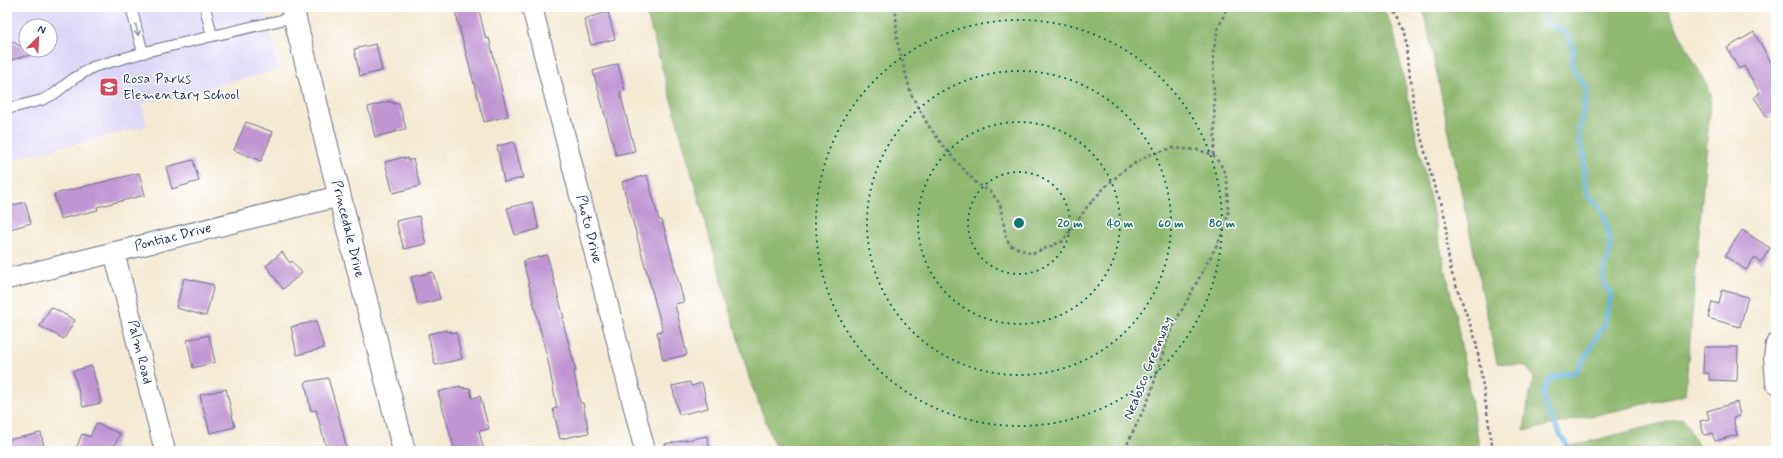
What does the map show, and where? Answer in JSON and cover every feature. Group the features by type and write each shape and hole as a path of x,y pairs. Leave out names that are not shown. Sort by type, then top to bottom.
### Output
{"street":[{"name":"Photo Drive","path":"532,7 645,451"},
{"name":"Princedale Drive","path":"293,12 404,451"},
{"name":"Pontiac Drive","path":"7,279 340,196"},
{"name":"Palm Road","path":"114,252 165,451"},
{"path":"1776,344 1774,357 1776,383"}],"lane":[{"path":"131,7 143,54"},
{"path":"205,7 212,36"},
{"path":"7,109 42,100 54,94 73,79 93,67 212,36 293,12"}],"path":[{"path":"74,7 78,10 88,7"},
{"path":"893,7 896,12 897,42 911,94 928,125 944,147 977,184 991,192 1000,204 1006,236 1010,245 1032,254 1063,241 1105,187 1125,169 1149,155 1172,148 1198,150 1213,155 1215,142 1214,53 1218,29 1226,10 1221,7"},
{"path":"1391,7 1405,30 1413,107 1435,189 1441,202 1446,222 1447,247 1451,271 1476,341 1493,451"},
{"name":"Neabsco Greenway","path":"1124,451 1150,396 1169,334 1209,263 1220,239 1228,215 1227,179 1221,165 1213,155"}],"shaded area":[{"name":"Rosa Parks Elementary School","path":"7,7 264,7 279,70 142,103 147,126 7,161"}],"green space":[{"path":"645,7 1382,7 1393,29 1457,323 1480,451 777,451 750,381"},
{"path":"1423,7 1666,7 1711,94 1685,395 1524,431 1528,402 1534,378 1527,366 1497,363"},
{"path":"1683,418 1701,451 1552,451"}],"building":[{"path":"454,7 478,7 486,39 489,38 508,116 484,122"},
{"path":"608,12 615,39 591,45 584,19"},
{"path":"1754,32 1776,71 1776,112 1767,117 1754,97 1760,93 1744,66 1739,69 1727,48"},
{"path":"7,38 18,45 19,58 7,61"},
{"path":"376,44 382,71 360,76 354,49"},
{"path":"618,64 625,91 620,92 635,151 616,155 593,71"},
{"path":"390,101 390,103 394,102 394,104 399,103 406,129 375,137 368,107"},
{"path":"246,122 273,132 261,161 234,150"},
{"path":"514,142 523,178 504,182 497,146"},
{"path":"404,157 404,159 408,158 408,161 413,159 420,186 393,193 385,162"},
{"path":"193,160 199,181 172,189 166,167"},
{"path":"139,173 145,195 97,207 98,210 60,219 54,194"},
{"path":"647,175 659,220 662,220 684,302 675,304 687,355 663,360 657,332 663,331 622,182"},
{"path":"25,202 31,223 7,230 7,207"},
{"path":"532,202 539,229 515,235 507,208"},
{"path":"419,216 426,244 404,249 396,221"},
{"path":"1742,230 1770,248 1761,262 1754,258 1746,270 1725,256"},
{"path":"282,252 290,263 292,261 302,273 283,289 266,266"},
{"path":"547,255 564,318 562,318 576,371 574,371 580,403 583,403 589,433 560,439 553,409 557,408 548,361 523,261"},
{"path":"433,272 440,299 418,305 411,277"},
{"path":"184,278 214,285 206,316 176,308"},
{"path":"1722,290 1748,297 1740,327 1708,318 1712,302 1719,304"},
{"path":"51,307 75,320 64,339 40,326"},
{"path":"316,321 324,348 297,355 291,327"},
{"path":"446,330 446,332 451,331 451,333 456,332 462,359 435,365 428,334"},
{"path":"209,335 215,362 193,368 187,340"},
{"path":"1704,347 1738,347 1737,381 1709,380 1709,373 1703,373"},
{"path":"92,366 101,403 83,407 73,371"},
{"path":"328,378 347,451 327,451 316,410 311,411 305,382"},
{"path":"690,382 691,386 702,383 708,408 679,415 672,386"},
{"path":"460,386 461,388 464,387 464,389 470,388 472,398 480,396 489,429 479,431 484,451 455,451 438,392"},
{"path":"226,389 235,427 210,433 200,395"},
{"path":"1737,402 1740,416 1733,418 1737,435 1715,441 1712,433 1704,435 1700,421 1709,419 1707,411"},
{"path":"96,423 120,434 113,448 121,451 75,451 82,434 90,437"},
{"path":"41,433 45,451 7,451 7,440"},
{"path":"707,436 710,451 666,451 665,444"}],"waterway":[{"path":"1543,7 1545,24 1564,31 1569,39 1573,47 1572,67 1587,89 1579,132 1579,140 1585,157 1583,177 1588,197 1600,208 1606,222 1610,245 1603,277 1604,283 1612,293 1604,325 1576,372 1552,378 1544,391 1545,405 1548,413 1571,451"}],"place":[{"name":"Rosa Parks Elementary School","path":"109,87"}]}
